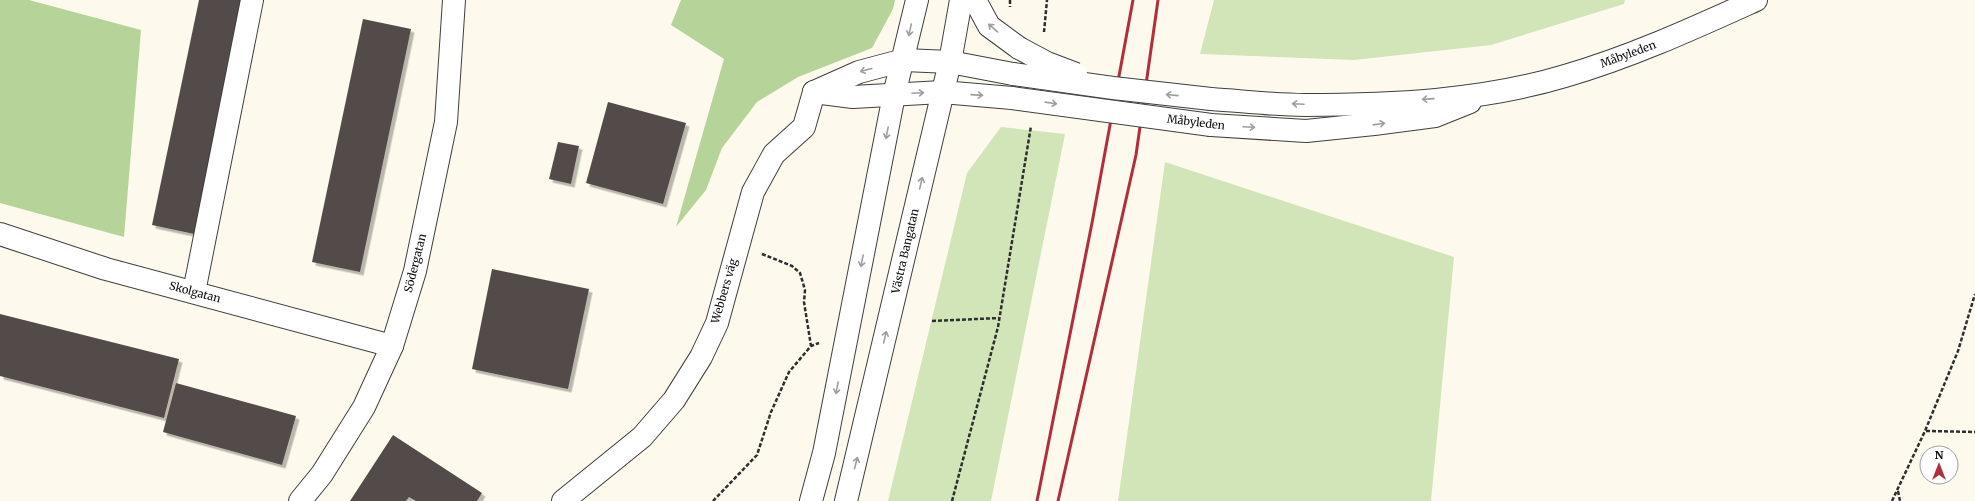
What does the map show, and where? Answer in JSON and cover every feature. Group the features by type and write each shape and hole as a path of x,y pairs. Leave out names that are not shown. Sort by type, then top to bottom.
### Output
{"street":[{"path":"194,292 252,0"},
{"name":"Södergatan","path":"300,501 322,474 364,407 392,346 415,271 446,122 454,0"},
{"path":"811,501 824,452 894,95 904,60 917,0"},
{"name":"Västra Bangatan","path":"846,501 950,62 962,0"},
{"path":"975,0 989,26 1019,48 1047,63 1112,88"},
{"name":"Måbyleden","path":"904,60 950,62 1013,74 1211,100 1304,105 1395,101 1495,92 1565,76 1601,64 1692,29 1756,0"},
{"path":"814,92 859,72 904,60"},
{"path":"814,92 853,97 894,95"},
{"name":"Webbers väg","path":"563,501 642,437 674,400 701,357 716,323 753,192 774,154 804,127 814,92"},
{"name":"Måbyleden","path":"894,95 942,92 1012,98 1210,125 1306,130 1374,124 1435,116 1495,92"},
{"name":"Skolgatan","path":"0,234 106,269 392,346"}],"path":[{"path":"1044,40 1047,0"},
{"path":"952,501 999,318 1029,140"},
{"path":"736,250 766,254 792,266 800,273 805,290 804,302 811,346"},
{"path":"1892,501 1925,431 1958,351 1975,294"},
{"path":"932,321 999,318"},
{"path":"713,501 757,455 770,412 789,372 811,346 826,340"},
{"path":"1925,431 1975,432"},
{"path":"1897,490 1900,501"}],"green space":[{"path":"0,0 29,0 141,30 124,237 0,203"},
{"path":"681,0 895,0 893,9 872,48 798,77 757,102 722,148 706,190 676,227 724,59 671,25"},
{"path":"1214,0 1625,0 1624,4 1491,45 1354,60 1200,54"},
{"path":"1001,127 1065,134 991,501 888,501 967,173"},
{"path":"1165,162 1454,257 1431,501 1118,501"}],"building":[{"path":"199,0 248,0 199,235 152,225"},
{"path":"363,19 411,29 360,272 312,262"},
{"path":"608,102 686,123 663,204 586,183"},
{"path":"558,142 579,146 571,184 549,179"},
{"path":"492,269 589,289 568,389 472,369"},
{"path":"0,314 179,359 164,418 0,376"},
{"path":"176,383 296,416 282,465 163,432"},
{"path":"393,435 482,493 477,501 416,501 409,497 406,501 350,501"}],"railway":[{"path":"1037,501 1092,223 1133,0"},
{"path":"1058,501 1136,155 1158,0"}]}
